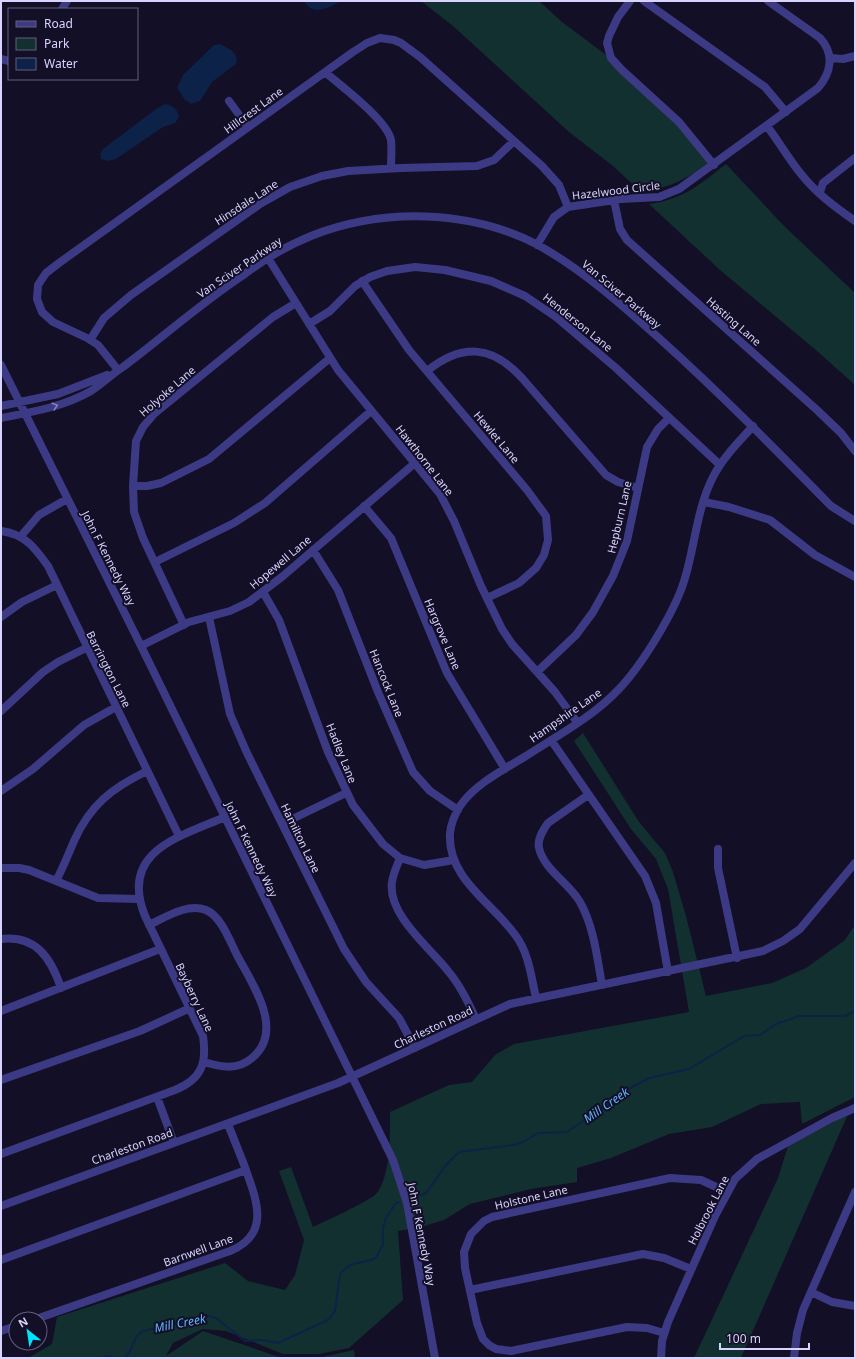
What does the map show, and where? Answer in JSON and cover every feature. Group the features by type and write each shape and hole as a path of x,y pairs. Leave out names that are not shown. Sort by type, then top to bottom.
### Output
{"street":[{"path":"630,1 618,17 609,36 607,43 611,58 679,122 714,165"},
{"path":"644,1 765,87 786,112"},
{"path":"768,1 820,38 826,44 830,58 843,59 855,56"},
{"name":"Hillcrest Lane","path":"118,370 98,345 46,318 37,299 36,292 42,278 59,263 248,127 367,43 380,38 394,40 420,57 514,141 554,179 562,191 568,207"},
{"name":"Hazelwood Circle","path":"537,245 554,217 568,207 614,200 659,197 668,195 690,183 734,148 812,93 823,82 829,68 830,58"},
{"path":"326,72 368,109 384,126 391,140 390,168"},
{"path":"229,101 248,127"},
{"path":"767,126 801,174 828,202 855,221"},
{"name":"Hinsdale Lane","path":"90,340 104,318 126,300 185,256 274,195 290,187 322,176 360,170 477,166 494,160 514,141"},
{"path":"820,192 823,183 855,158"},
{"name":"Hasting Lane","path":"614,200 620,229 627,240 817,410 841,433 855,450"},
{"name":"Van Sciver Parkway","path":"1,418 53,407 93,390 201,305 268,258 297,242 336,228 366,221 400,217 444,218 477,222 537,245 599,286 672,350 753,426 831,506 855,521"},
{"name":"Hawthorne Lane","path":"268,258 330,358 371,411 437,490 450,512 487,598 507,637 555,692 577,722"},
{"name":"Henderson Lane","path":"309,324 330,311 348,292 362,281 387,270 410,268 435,269 478,277 517,292 541,306 579,335 720,465"},
{"name":"Hewlet Lane","path":"362,281 409,350 538,503 548,524 547,548 536,568 519,583 487,598"},
{"name":"Holyoke Lane","path":"184,625 136,521 133,508 133,486 136,441 139,433 148,420 273,317 296,303"},
{"path":"427,371 448,356 455,354 478,352 499,358 520,375 606,475 618,482 638,488"},
{"path":"133,486 147,486 161,482 209,459 330,358"},
{"name":"John F Kennedy Way","path":"1,365 385,1143 404,1189 435,1358"},
{"name":"Van Sciver Parkway","path":"1,406 64,392 118,370"},
{"path":"155,562 234,523 265,503 371,411"},
{"name":"Hepburn Lane","path":"537,672 576,636 611,581 624,550 647,448 658,429 670,418"},
{"name":"Hampshire Lane","path":"536,998 527,956 517,937 465,880 454,860 451,849 450,831 458,810 471,793 595,710 622,685 639,664 668,616 685,578 709,485 720,465 753,426"},
{"name":"Hopewell Lane","path":"141,646 184,625 240,607 263,592 415,463"},
{"path":"21,536 39,515 67,499"},
{"path":"704,502 729,507 770,520 815,555 855,577"},
{"name":"Hargrove Lane","path":"364,506 391,538 451,682 505,769"},
{"name":"Barrington Lane","path":"1,531 21,536 34,546 48,566 86,648 179,836"},
{"name":"Hancock Lane","path":"313,550 338,590 376,687 411,768 424,786 458,810"},
{"path":"1,617 22,602 57,585"},
{"name":"Hadley Lane","path":"263,592 279,620 328,752 346,793 378,838 392,854 424,865 454,860"},
{"name":"Hamilton Lane","path":"209,617 233,722 349,958 366,982 398,1018 415,1048"},
{"path":"1,711 43,672 58,662 86,648"},
{"path":"1,791 33,769 84,725 116,707"},
{"path":"550,740 588,796 635,859 650,885 656,903 668,972"},
{"path":"56,880 78,834 96,806 114,789 147,771"},
{"path":"282,824 346,793"},
{"path":"588,796 548,823 539,843 541,853 547,863 574,894 583,908 594,940 602,985"},
{"name":"Bayberry Lane","path":"204,1062 205,1054 203,1036 160,949 139,899 141,876 147,861 158,848 179,836 225,817"},
{"path":"718,849 718,868 737,958"},
{"path":"400,858 392,882 392,890 398,907 414,933 458,983 476,1019"},
{"name":"Charleston Road","path":"1,1206 352,1078 510,1004 737,958 763,951 796,932 808,920 855,863"},
{"path":"1,868 19,868 38,873 98,898 139,899"},
{"path":"1,1154 179,1089 196,1076 204,1062 229,1067 243,1064 256,1056 268,1035 266,1019 261,1004 223,928 213,915 200,909 185,910 149,925"},
{"path":"1,939 22,941 44,953 53,966 61,988"},
{"path":"1,1011 160,949"},
{"path":"1,1080 140,1031 190,1008"},
{"path":"157,1096 174,1143"},
{"name":"Holbrook Lane","path":"661,1358 664,1334 691,1269 727,1192 735,1179 757,1159 832,1118 855,1108"},
{"name":"Barnwell Lane","path":"48,1315 240,1247 252,1234 257,1223 259,1212 258,1203 228,1124"},
{"path":"1,1260 246,1170"},
{"name":"Holstone Lane","path":"664,1334 647,1328 626,1327 523,1349 504,1351 489,1345 483,1339 477,1323 464,1259 466,1242 476,1227 492,1217 670,1178 690,1178 700,1180 727,1192"},
{"path":"794,1358 799,1322 855,1192"},
{"path":"470,1290 644,1254 664,1258 691,1269"},
{"path":"811,1292 832,1302 855,1306"}],"green space":[{"path":"421,1 539,1 562,22 617,63 673,117 709,162 677,182 660,188 640,191 613,166 569,132 453,26"},
{"path":"726,164 784,226 855,293 855,385 817,351 720,270 649,204 672,199 682,195 699,185"},
{"path":"583,733 639,822 665,853 673,872 686,916 706,996 772,983 806,968 845,940 855,925 855,1097 802,1124 800,1102 761,1104 712,1127 669,1134 611,1158 577,1168 577,1182 531,1189 470,1204 444,1220 421,1227 398,1231 403,1300 349,1348 319,1354 283,1354 226,1331 203,1329 173,1343 166,1356 203,1331 282,1358 28,1358 40,1351 48,1351 48,1346 52,1344 57,1317 225,1263 248,1281 285,1290 295,1275 304,1240 279,1171 291,1167 313,1227 357,1206 376,1194 385,1177 387,1166 390,1143 390,1112 449,1085 472,1082 495,1055 514,1044 689,1012 668,889 656,859 631,829 574,741"},
{"path":"848,1114 741,1358 694,1358 778,1178 788,1146"},
{"path":"354,1350 355,1358 318,1358"}],"water":[{"path":"304,1 342,1 328,8 317,10 312,9"},
{"path":"220,44 230,49 235,54 237,60 236,64 212,82 200,101 191,104 185,100 177,88 183,75 214,45"},
{"path":"165,104 173,107 178,112 179,117 175,123 163,127 116,159 108,161 101,159 100,154 103,149 156,109"}],"waterway":[{"name":"Mill Creek","path":"413,1199 426,1193 446,1165 459,1152 514,1145 525,1141 538,1133 567,1132 602,1108 616,1096 649,1078 689,1069 744,1036 760,1035 776,1024 799,1016 845,1016 855,1011"},
{"name":"Mill Creek","path":"125,1358 135,1340 143,1331 210,1316 216,1318 245,1341 262,1340 278,1343 328,1320 335,1311 340,1274 344,1269 353,1264 376,1258 383,1244 383,1228 386,1218 396,1203 399,1202"},
{"name":"Mill Creek","path":"102,1358 108,1356 114,1358"}]}
